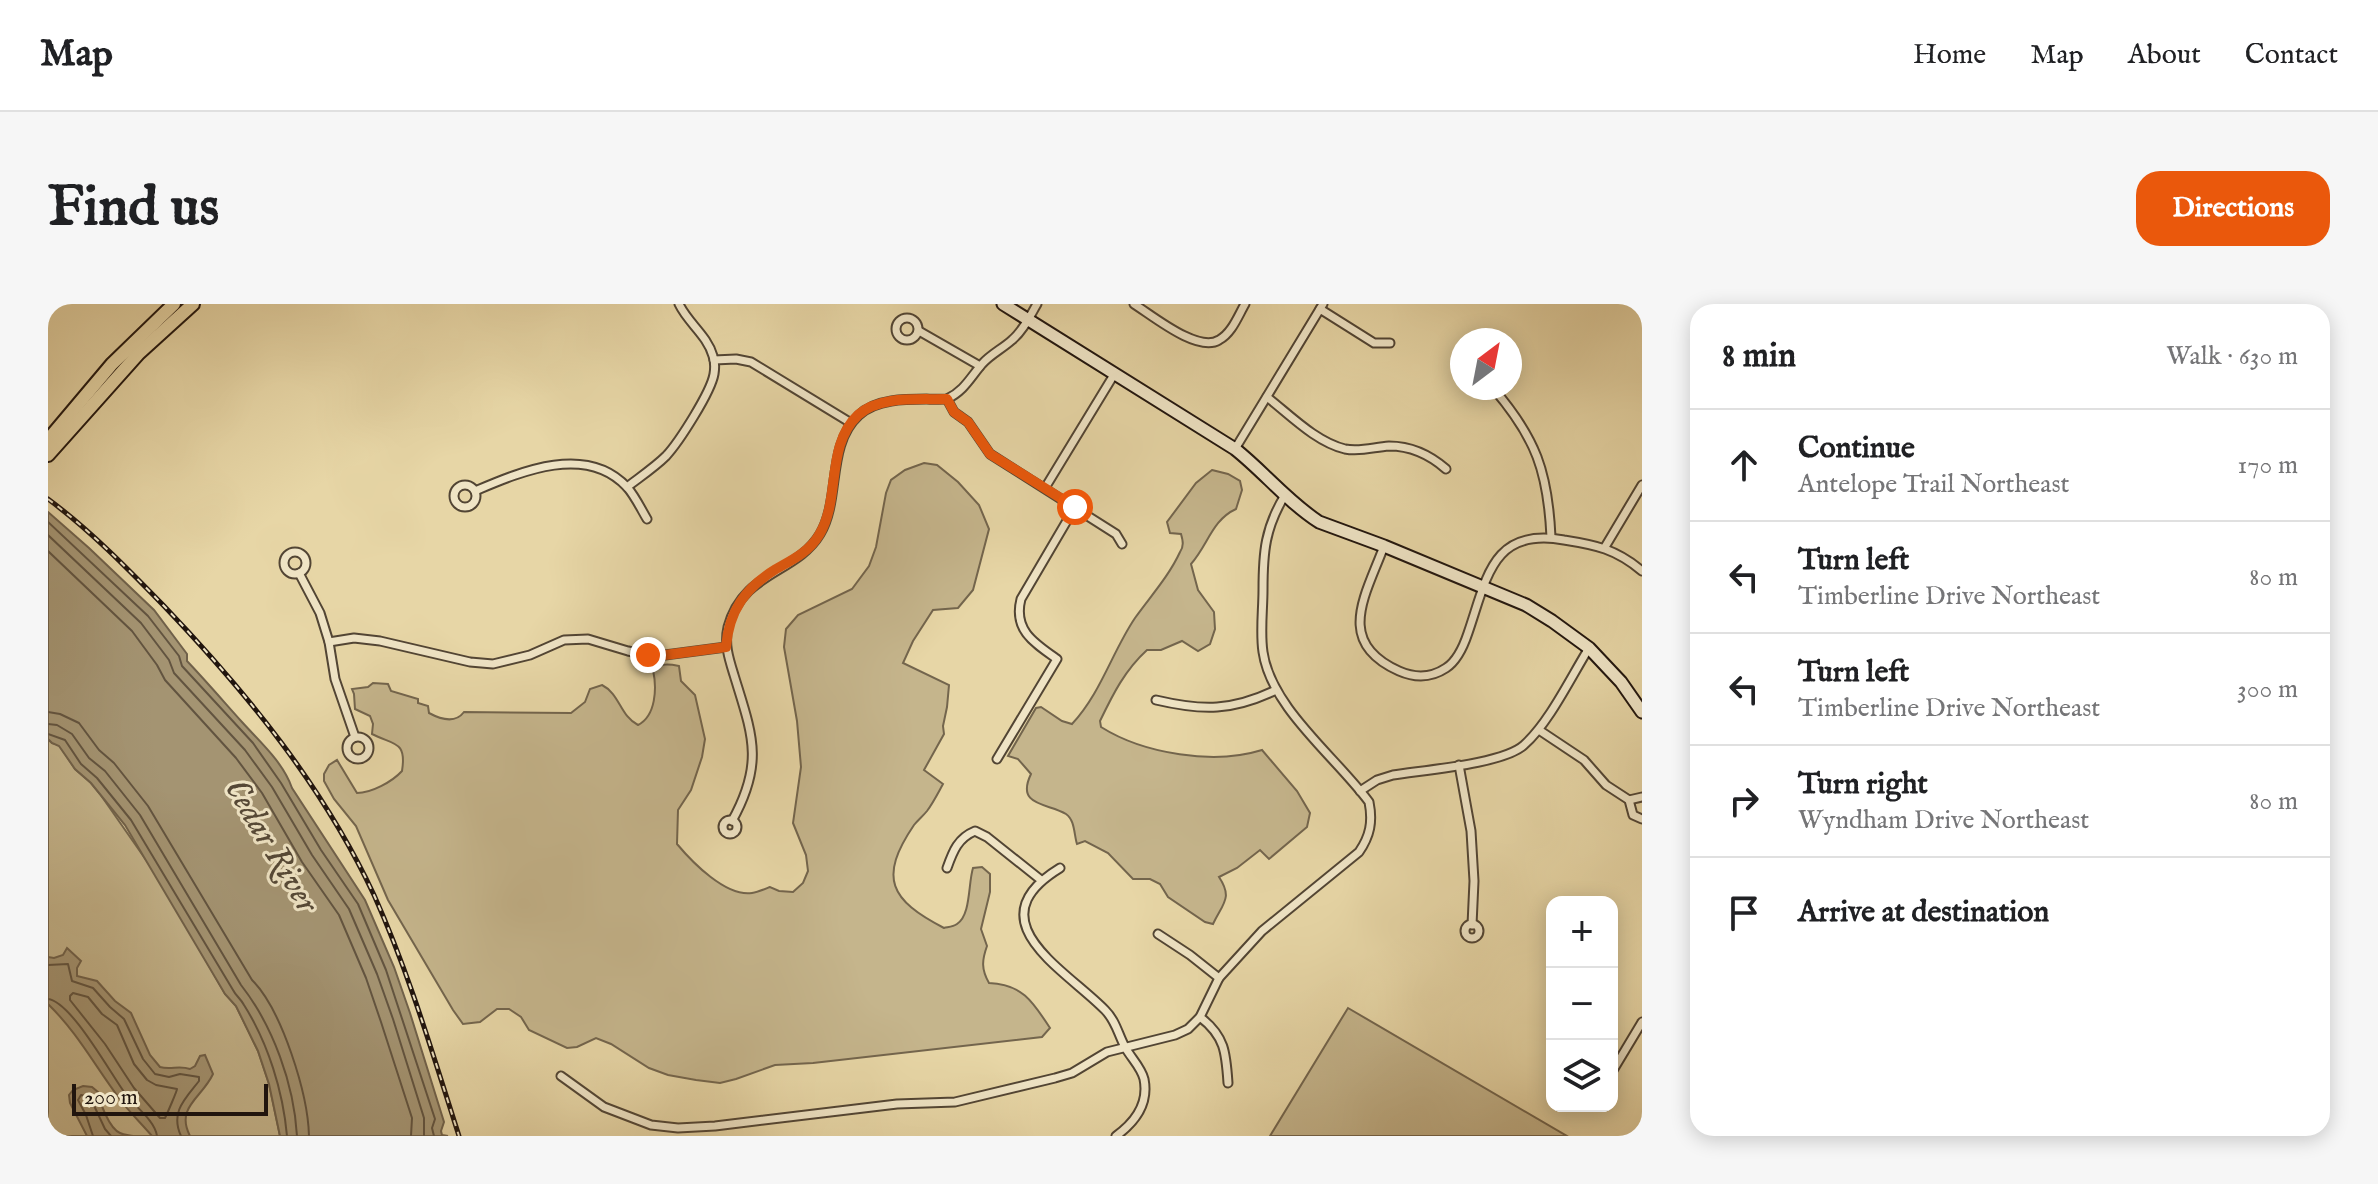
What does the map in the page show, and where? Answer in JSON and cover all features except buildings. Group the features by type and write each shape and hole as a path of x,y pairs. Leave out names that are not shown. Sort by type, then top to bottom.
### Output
{"main road":[{"path":"48,440 121,354 174,304"},
{"path":"48,455 139,353 193,304"}],"street":[{"path":"627,487 666,457 712,383 715,371 709,344 686,318 679,304"},
{"path":"1003,304 1235,449 1319,522 1484,587 1526,605 1552,621 1589,648 1621,682 1642,712"},
{"path":"732,821 747,788 753,751 752,733 726,647 728,629 743,597 755,584 808,549 819,535 827,518 841,445 851,423 860,413 888,402 947,399 962,390 992,353 1018,335 1037,304"},
{"path":"1134,304 1193,340 1206,344 1217,342 1227,334 1245,304"},
{"path":"1235,449 1322,307 1374,343 1390,343"},
{"path":"919,331 980,366"},
{"path":"714,360 751,362 851,423"},
{"path":"1045,488 1115,373"},
{"path":"1267,397 1329,443 1346,449 1390,446 1410,449 1431,456 1446,469"},
{"path":"947,399 954,412 968,422 990,454 1116,534 1122,544"},
{"path":"1502,400 1534,448 1544,474 1550,504 1551,537"},
{"path":"475,491 530,468 558,464 584,465 608,473 627,487 647,519"},
{"path":"1605,547 1642,485"},
{"path":"561,1076 604,1107 627,1118 678,1128 715,1126 870,1107 955,1102 1072,1073 1107,1052 1188,1029 1200,1017 1219,978 1262,931 1359,852 1366,842 1372,816 1369,802 1276,690 1263,653 1263,555 1275,512 1285,495"},
{"path":"997,759 1057,659 1034,643 1019,619 1018,611 1021,599 1075,507"},
{"path":"1384,546 1358,623 1370,651 1407,674 1429,676 1448,667 1459,654 1484,587 1501,553 1524,539 1551,537 1605,547 1622,555 1642,571"},
{"path":"299,573 315,602 329,642 335,679 355,737"},
{"path":"329,642 354,638 380,641 470,662 493,664 522,658 564,640 588,639 648,655 726,647"},
{"path":"1360,791 1377,780 1393,775 1503,756 1522,747 1539,730 1589,648"},
{"path":"1156,700 1182,706 1230,707 1276,690"},
{"path":"1539,730 1584,760 1606,785 1629,800 1633,815 1642,819"},
{"path":"1459,765 1471,831 1474,881 1472,925"},
{"path":"1629,800 1642,797"},
{"path":"947,868 963,836 975,831 1041,880"},
{"path":"1060,868 1041,880 1027,902 1024,915 1026,930 1035,946 1106,1011 1117,1025 1125,1047 1144,1079 1144,1098 1139,1112 1131,1126 1116,1136"},
{"path":"1158,934 1219,978"},
{"path":"1200,1017 1220,1037 1225,1050 1228,1083"},
{"path":"1618,1062 1642,1022"},
{"path":"715,1126 716,1136"}],"shaded area":[{"path":"924,463 937,465 958,482 979,505 989,529 973,590 958,608 933,610 903,663 949,685 944,734 924,770 943,784 903,843 893,873 895,886 911,908 944,928 957,924 965,914 973,868 982,867 990,874 990,892 981,929 987,946 983,964 986,978 989,983 1010,987 1026,996 1050,1028 1042,1037 775,1065 720,1083 668,1075 649,1068 596,1038 567,1048 529,1030 521,1017 509,1009 497,1009 480,1022 463,1024 388,900 356,826 324,781 329,765 337,760 357,793 381,786 402,771 400,749 372,734 370,716 355,709 352,689 368,687 373,683 388,684 391,691 418,699 418,703 428,706 429,713 447,719 456,718 464,712 571,713 585,702 590,689 602,685 638,725 652,708 655,693 653,670 665,665 679,666 681,681 695,695 705,739 691,790 678,810 677,844 700,868 731,890 752,893 770,887 793,892 803,883 808,871 806,855 793,823 801,767 797,721 784,647 786,629 798,615 852,589 869,566 876,547 891,480 905,470"},
{"path":"1212,470 1240,481 1242,490 1236,509 1216,526 1191,564 1198,590 1214,612 1215,629 1210,644 1198,651 1182,641 1161,650 1147,650 1126,674 1100,721 1101,727 1118,736 1180,754 1223,757 1262,750 1297,791 1310,813 1307,827 1269,859 1260,850 1219,877 1226,896 1213,924 1205,922 1168,897 1160,884 1150,879 1133,879 1108,853 1085,841 1077,844 1069,817 1031,798 1027,785 1031,774 1018,759 1008,756 1036,708 1041,707 1072,724 1082,712 1127,631 1181,550 1181,534 1170,533 1167,522 1196,483"},
{"path":"48,739 59,745 75,769 100,794 160,880 225,994 236,1006 258,1051 280,1136 48,1136"},
{"path":"1348,1008 1567,1136 1270,1136"}],"water":[{"name":"Cedar River","path":"48,512 154,610 187,654 187,661 283,770 365,900 410,1013 444,1122 442,1135 448,1136 280,1136 258,1051 236,1006 225,994 125,825 91,783 75,769 59,746 48,739"},
{"path":"67,948 81,961 77,976 97,981 131,1013 150,1055 160,1067 190,1069 200,1056 205,1055 213,1074 188,1110 186,1126 190,1136 152,1136 48,1004 48,957 63,955"},
{"path":"83,1086 92,1087 98,1092 106,1115 116,1130 133,1136 87,1136 69,1095"}],"railway":[{"path":"48,499 108,550 195,639 281,742 331,816 354,855 387,924 459,1136"}],"route":[{"path":"648,655 726,647 733,613 743,597 755,584 808,549 819,535 827,518 841,445 851,423 860,413 873,406 888,402 947,399 954,412 968,422 990,454 1075,507"}]}
